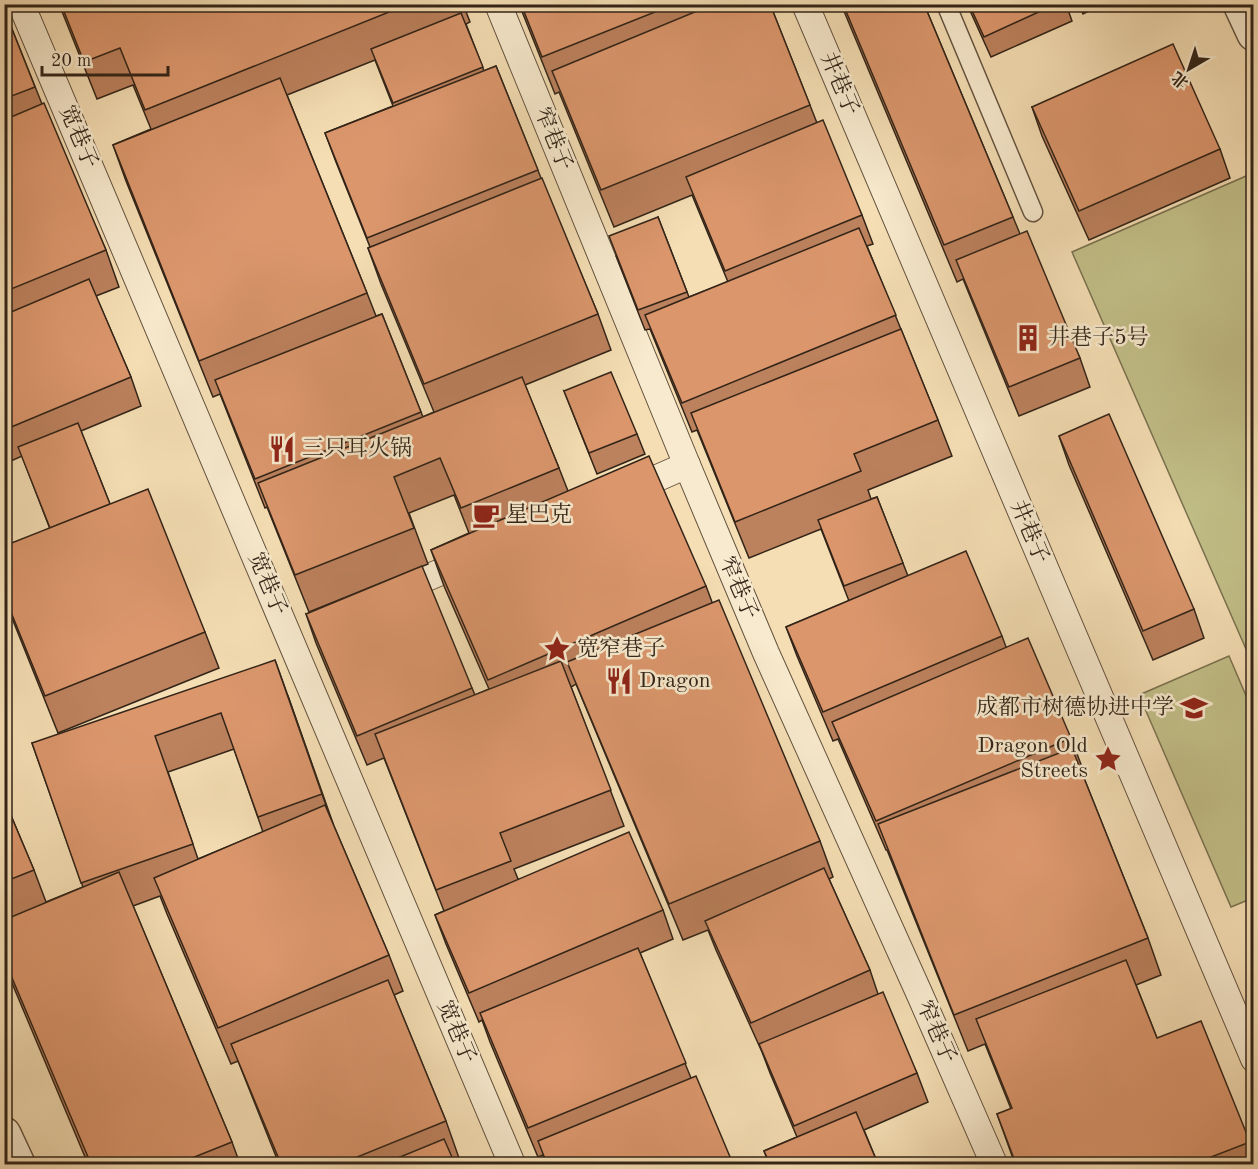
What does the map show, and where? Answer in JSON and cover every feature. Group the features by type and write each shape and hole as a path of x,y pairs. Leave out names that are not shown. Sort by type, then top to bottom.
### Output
{"street":[{"name":"宽巷子","path":"21,4 300,633 512,1164"},
{"name":"窄巷子","path":"498,4 766,653 994,1164"},
{"name":"井巷子","path":"805,4 1254,1059"},
{"path":"1240,4 1254,34"},
{"path":"612,498 687,465"},
{"path":"375,600 494,549"},
{"path":"4,1134 18,1164"}],"lane":[{"path":"946,4 1033,212"}],"shaded area":[{"path":"1253,173 1253,665 1072,252"},
{"path":"1229,656 1253,712 1253,898 1231,907 1139,695"}],"building":[{"path":"61,4 409,4 145,110 120,48 84,62"},
{"path":"521,4 675,4 542,57"},
{"path":"714,4 770,4 810,105 601,190 552,71"},
{"path":"843,4 924,4 1013,217 944,245"},
{"path":"969,4 1056,4 984,37"},
{"path":"4,9 35,87 4,99"},
{"path":"461,13 483,67 393,103 371,49"},
{"path":"1173,44 1220,149 1079,211 1032,107"},
{"path":"496,66 538,170 367,238 325,133"},
{"path":"280,78 367,293 199,361 113,145"},
{"path":"44,103 106,250 4,292 4,120"},
{"path":"823,120 862,215 725,271 686,177"},
{"path":"542,178 598,314 424,384 368,248"},
{"path":"658,217 687,292 638,310 609,236"},
{"path":"859,228 896,315 682,403 645,315"},
{"name":"井巷子5号","path":"1027,231 1080,358 1009,387 956,260"},
{"path":"89,279 131,377 4,430 4,315"},
{"path":"382,314 421,412 255,479 215,380"},
{"path":"901,329 938,420 854,454 861,471 735,522 691,413"},
{"path":"611,372 637,434 589,453 564,391"},
{"path":"522,377 559,468 461,508 440,458 394,477 414,528 295,575 258,483"},
{"path":"1109,414 1194,609 1143,631 1059,436"},
{"path":"78,423 110,504 50,528 18,447"},
{"path":"649,456 706,586 488,680 431,550"},
{"path":"148,489 205,632 45,696 4,595 4,546"},
{"path":"877,497 903,563 844,586 818,520"},
{"path":"966,551 1002,636 823,712 786,627"},
{"path":"422,566 472,688 357,736 306,614"},
{"path":"719,600 820,841 669,904 567,662"},
{"path":"1028,638 1071,738 876,821 832,722"},
{"path":"275,660 322,794 258,817 221,713 155,736 193,844 81,883 32,743"},
{"path":"561,661 611,790 500,833 511,861 436,890 375,734"},
{"path":"1072,748 1148,938 954,1015 878,824"},
{"path":"4,799 34,870 4,882"},
{"path":"325,805 389,955 218,1028 154,878"},
{"path":"629,832 663,910 469,993 435,915"},
{"path":"824,868 870,970 751,1023 705,921"},
{"path":"119,872 232,1142 177,1164 91,1164 4,959 4,920"},
{"path":"638,948 686,1063 528,1128 480,1013"},
{"path":"1126,960 1157,1038 1201,1021 1250,1142 1193,1164 1016,1164 997,1114 1012,1108 976,1019"},
{"path":"388,980 446,1121 340,1164 281,1164 231,1044"},
{"path":"883,992 917,1073 794,1126 759,1044"},
{"path":"696,1076 733,1164 547,1164 538,1141"},
{"path":"856,1112 878,1164 770,1164 764,1151"},
{"path":"444,1139 455,1164 383,1164"}],"place":[{"name":"井巷子5号","path":"1028,338"},
{"name":"三只耳火锅","path":"282,449"},
{"name":"星巴克","path":"486,515"},
{"name":"宽窄巷子","path":"557,649"},
{"name":"Dragon","path":"619,681"},
{"name":"成都市树德协进中学","path":"1194,708"},
{"name":"Dragon Old Streets","path":"1108,759"}]}
